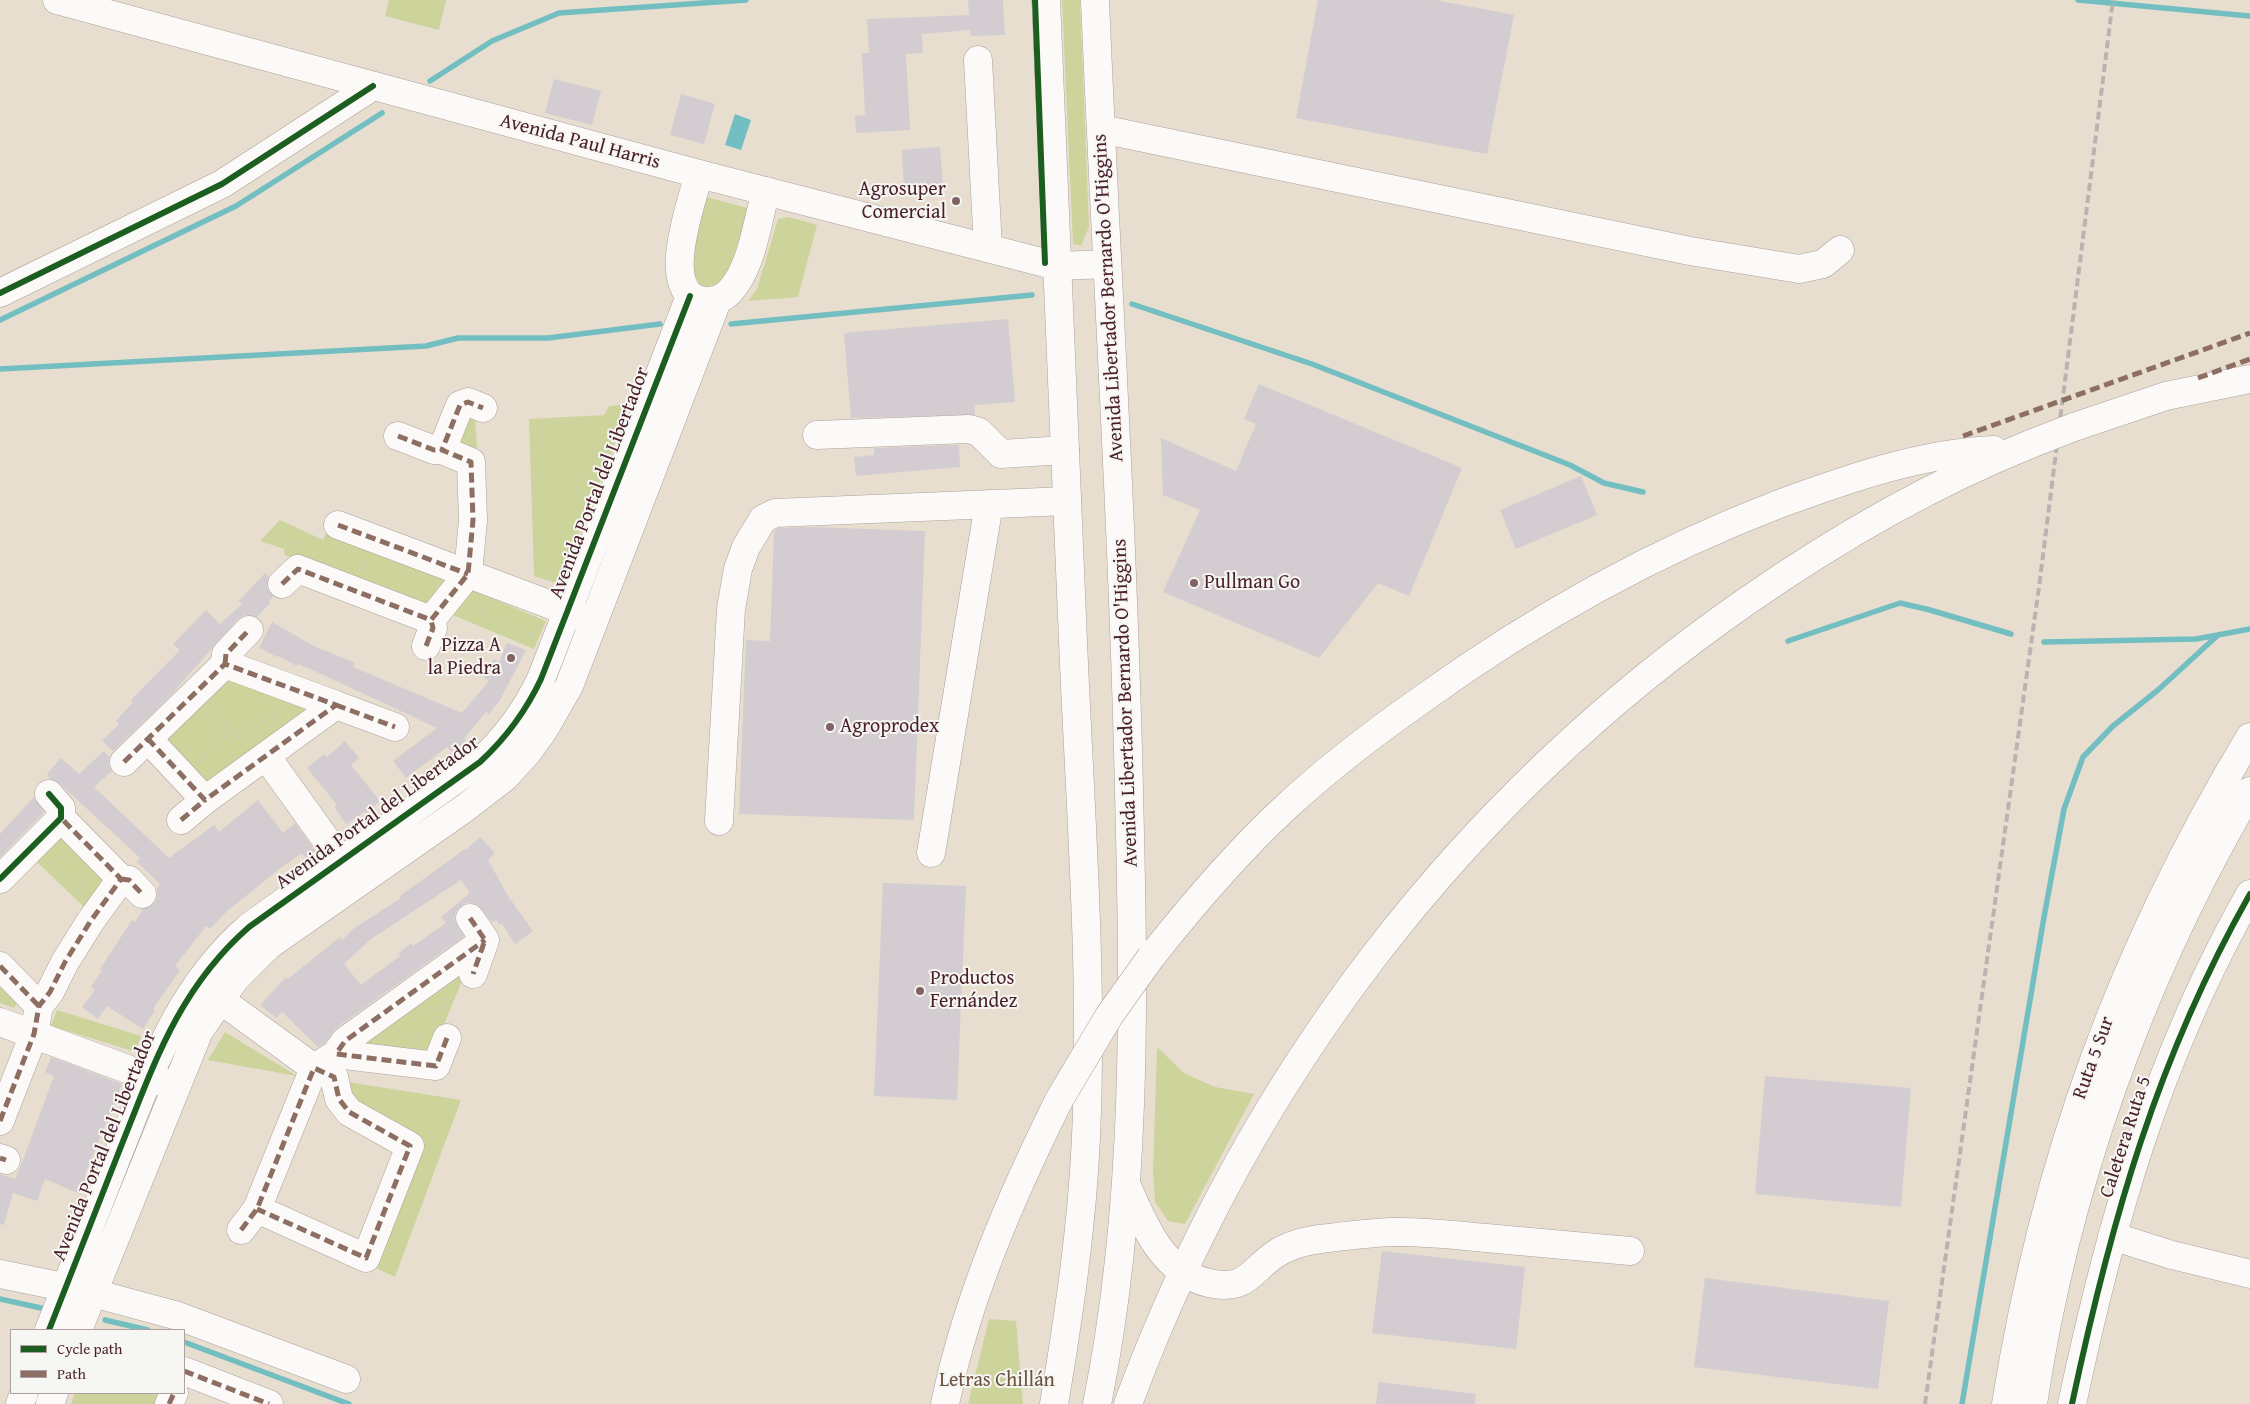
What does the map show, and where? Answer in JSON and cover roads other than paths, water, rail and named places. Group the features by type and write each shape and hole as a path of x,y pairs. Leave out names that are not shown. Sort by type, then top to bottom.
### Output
{"main road":[{"name":"Avenida Paul Harris","path":"57,0 766,192 1058,266 1106,264"},
{"path":"1046,0 1088,1040 1086,1136 1079,1236 1074,1280 1054,1404"},
{"name":"Avenida Libertador Bernardo O'Higgins","path":"1096,0 1106,264 1120,508 1133,949 1131,1089 1127,1186 1112,1316 1097,1404"},
{"path":"978,60 988,248"},
{"path":"0,292 222,184 373,86"},
{"path":"1101,129 1690,251 1775,266 1799,269 1815,267 1832,258 1840,250"},
{"path":"699,174 679,246 680,270 683,285 690,296 702,301 717,302"},
{"path":"78,1329 199,1031 234,979 269,945 465,808 504,778 522,759 557,709 569,686 717,302 730,292 746,265 766,192"},
{"name":"Avenida Portal del Libertador","path":"49,1329 149,1078 175,1020 197,983 218,956 249,926 480,762 498,746 513,727 534,693 690,296"},
{"path":"1128,1404 1182,1273 1249,1142 1310,1044 1352,982 1435,880 1503,806 1548,761 1596,718 1674,654 1779,578 1907,502 1982,464 2074,427 2166,396 2250,379"},
{"path":"442,450 460,405 468,402 483,408"},
{"path":"817,435 969,429 979,432 1001,454 1065,450"},
{"path":"282,584 298,569 353,590 428,633 468,574 473,520 471,462 442,450 434,450 398,436"},
{"path":"945,1404 959,1345 991,1253 1033,1154 1059,1100 1109,1016 1151,957 1207,889 1286,807 1338,762 1449,679 1544,618 1599,587 1699,537 1804,495 1863,476 1930,459 2025,446"},
{"path":"720,821 731,609 738,569 746,548 763,519 775,513 1067,501"},
{"path":"931,853 989,504"},
{"path":"338,525 594,621"},
{"path":"124,762 225,664 226,654 248,630"},
{"path":"225,664 396,727"},
{"path":"182,820 205,800 336,705"},
{"name":"Ruta 5 Sur","path":"2006,1404 2022,1310 2053,1182 2095,1054 2119,992 2167,886 2213,800 2250,737"},
{"path":"148,738 205,800"},
{"path":"264,758 357,883"},
{"name":"Ruta 5 Sur","path":"2033,1404 2046,1328 2067,1238 2093,1145 2114,1081 2156,976 2180,924 2209,864 2250,791"},
{"path":"0,879 39,855 61,818 62,808 49,794"},
{"path":"0,1122 34,1034 39,1006 50,992 65,962 98,911 132,886 61,818"},
{"name":"Caletera Ruta 5","path":"2072,1404 2094,1304 2145,1124 2176,1044 2215,959 2250,894"},
{"path":"470,918 485,940"},
{"path":"325,1061 334,1077 340,1099 349,1112 410,1146 366,1258 249,1219 325,1061 345,1040 485,940"},
{"path":"473,974 485,940"},
{"path":"0,966 39,1006"},
{"path":"197,983 325,1061 436,1066 437,1029"},
{"path":"0,1022 176,1087"},
{"path":"1127,1186 1153,1239 1182,1273 1208,1283 1240,1283 1276,1253 1294,1245 1318,1239 1392,1232 1427,1232 1630,1252"},
{"path":"2112,1236 2172,1255 2250,1274"},
{"path":"0,1274 93,1293 197,1322 346,1379"},
{"path":"185,1371 269,1404"}],"water":[{"path":"735,114 751,120 741,150 725,145"}],"waterway":[{"path":"430,81 492,41 559,13 746,0"},
{"path":"2078,0 2250,16"},
{"path":"0,320 236,206 382,113"},
{"path":"731,324 1032,295"},
{"path":"1132,304 1312,364 1570,465 1604,483 1643,492"},
{"path":"0,369 426,346 458,338 548,338 660,324"},
{"path":"1788,641 1900,603 2011,634"},
{"path":"2044,642 2196,639 2250,629"},
{"path":"1962,1404 2064,809 2083,757 2113,726 2158,690 2218,635"},
{"path":"0,1299 41,1308"},
{"path":"105,1320 144,1329"},
{"path":"185,1342 349,1404"}],"railway":[{"path":"1925,1404 2039,587 2113,0"}],"place":[{"name":"Agrosuper Comercial","path":"956,201"},
{"name":"Pullman Go","path":"1194,583"},
{"name":"Pizza A la Piedra","path":"511,658"},
{"name":"Agroprodex","path":"830,727"},
{"name":"Productos Fernández","path":"920,991"}],"park label":[{"name":"Letras Chillán","path":"997,1381"}]}
